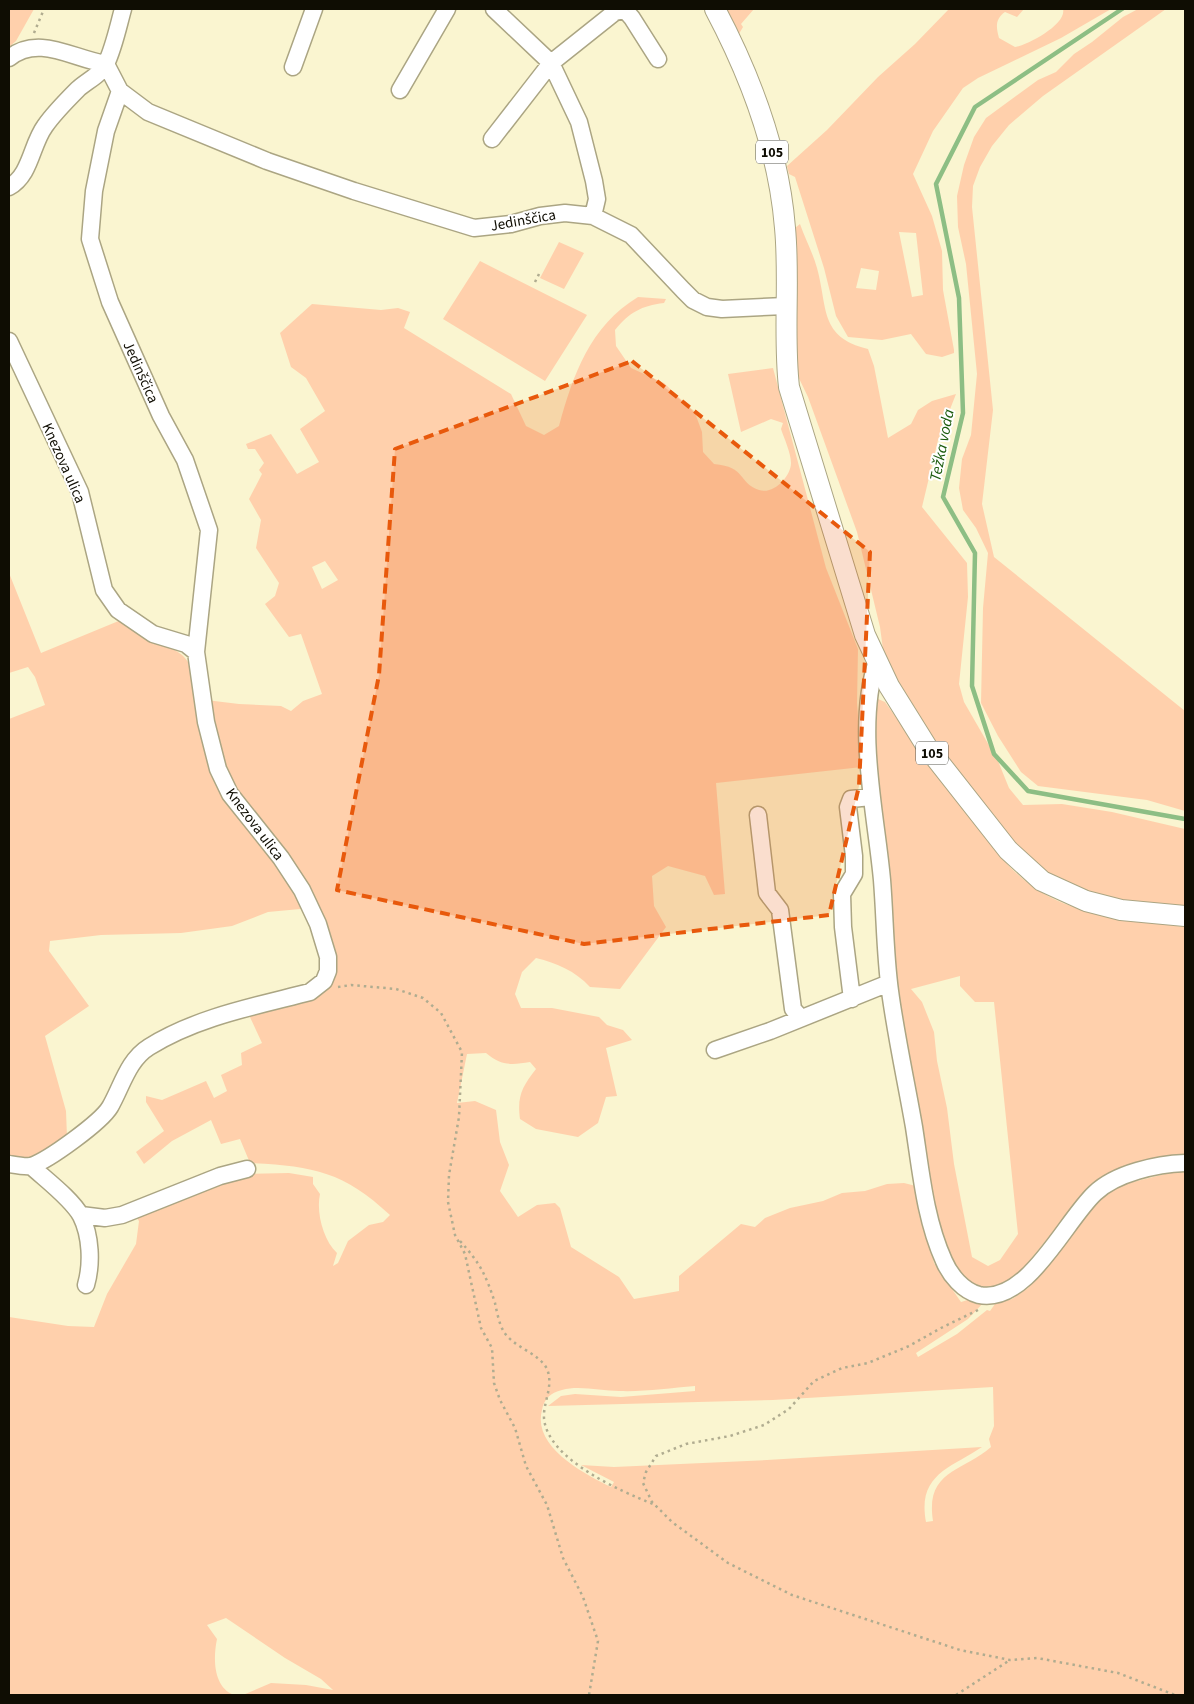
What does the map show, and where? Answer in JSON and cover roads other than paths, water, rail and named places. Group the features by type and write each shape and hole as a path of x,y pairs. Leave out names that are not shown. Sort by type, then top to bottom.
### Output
{"main road":[{"name":"105","path":"714,9 746,76 769,135 782,198 785,222 786,356 789,387 866,635 889,686 927,747 1008,850 1025,868 1042,881 1086,901 1121,910 1185,916"}],"street":[{"path":"9,187 17,182 30,161 38,135 50,119 79,89 100,72 106,64 122,9"},
{"path":"293,67 314,9"},
{"path":"400,90 447,9"},
{"path":"494,9 551,63 579,122 597,199 593,216 631,235 693,300 707,307 722,309 785,306"},
{"path":"492,139 551,63 615,12 625,10 658,59"},
{"path":"9,58 30,48 48,47 88,61 106,64"},
{"name":"Jedinščica","path":"106,64 120,91 148,112 267,161 354,191 474,228 511,224 540,216 565,213 593,216"},
{"name":"Jedinščica","path":"120,91 106,131 94,191 90,239 110,302 161,416 185,460 208,530 196,652"},
{"name":"Knezova ulica","path":"9,341 80,492 104,590 118,610 153,634 186,644 196,652 206,722 218,769 230,794 292,874 302,890 318,924 328,957 328,971 324,981 314,990 198,1023 169,1035 146,1048 135,1059 109,1108 98,1122 31,1166"},
{"path":"877,661 871,678 868,742 871,797 882,877 889,983 926,1203 937,1243 952,1277 978,1294 996,1294 1015,1287 1032,1272 1096,1192 1115,1180 1136,1172 1185,1163"},
{"path":"852,999 843,927 842,894 854,874 854,856 848,807 851,799 871,797"},
{"path":"758,814 767,893 780,910 793,1009 801,1018"},
{"path":"715,1050 852,999 889,983"},
{"path":"9,1164 31,1166 81,1216 90,1254 90,1269 86,1285"},
{"path":"81,1216 105,1218 122,1215 220,1176 247,1169"}],"waterway":[{"name":"Težka voda","path":"1122,9 975,107 936,184 959,298 963,413 943,497 975,553 972,686 994,754 1028,791 1185,819"}]}
